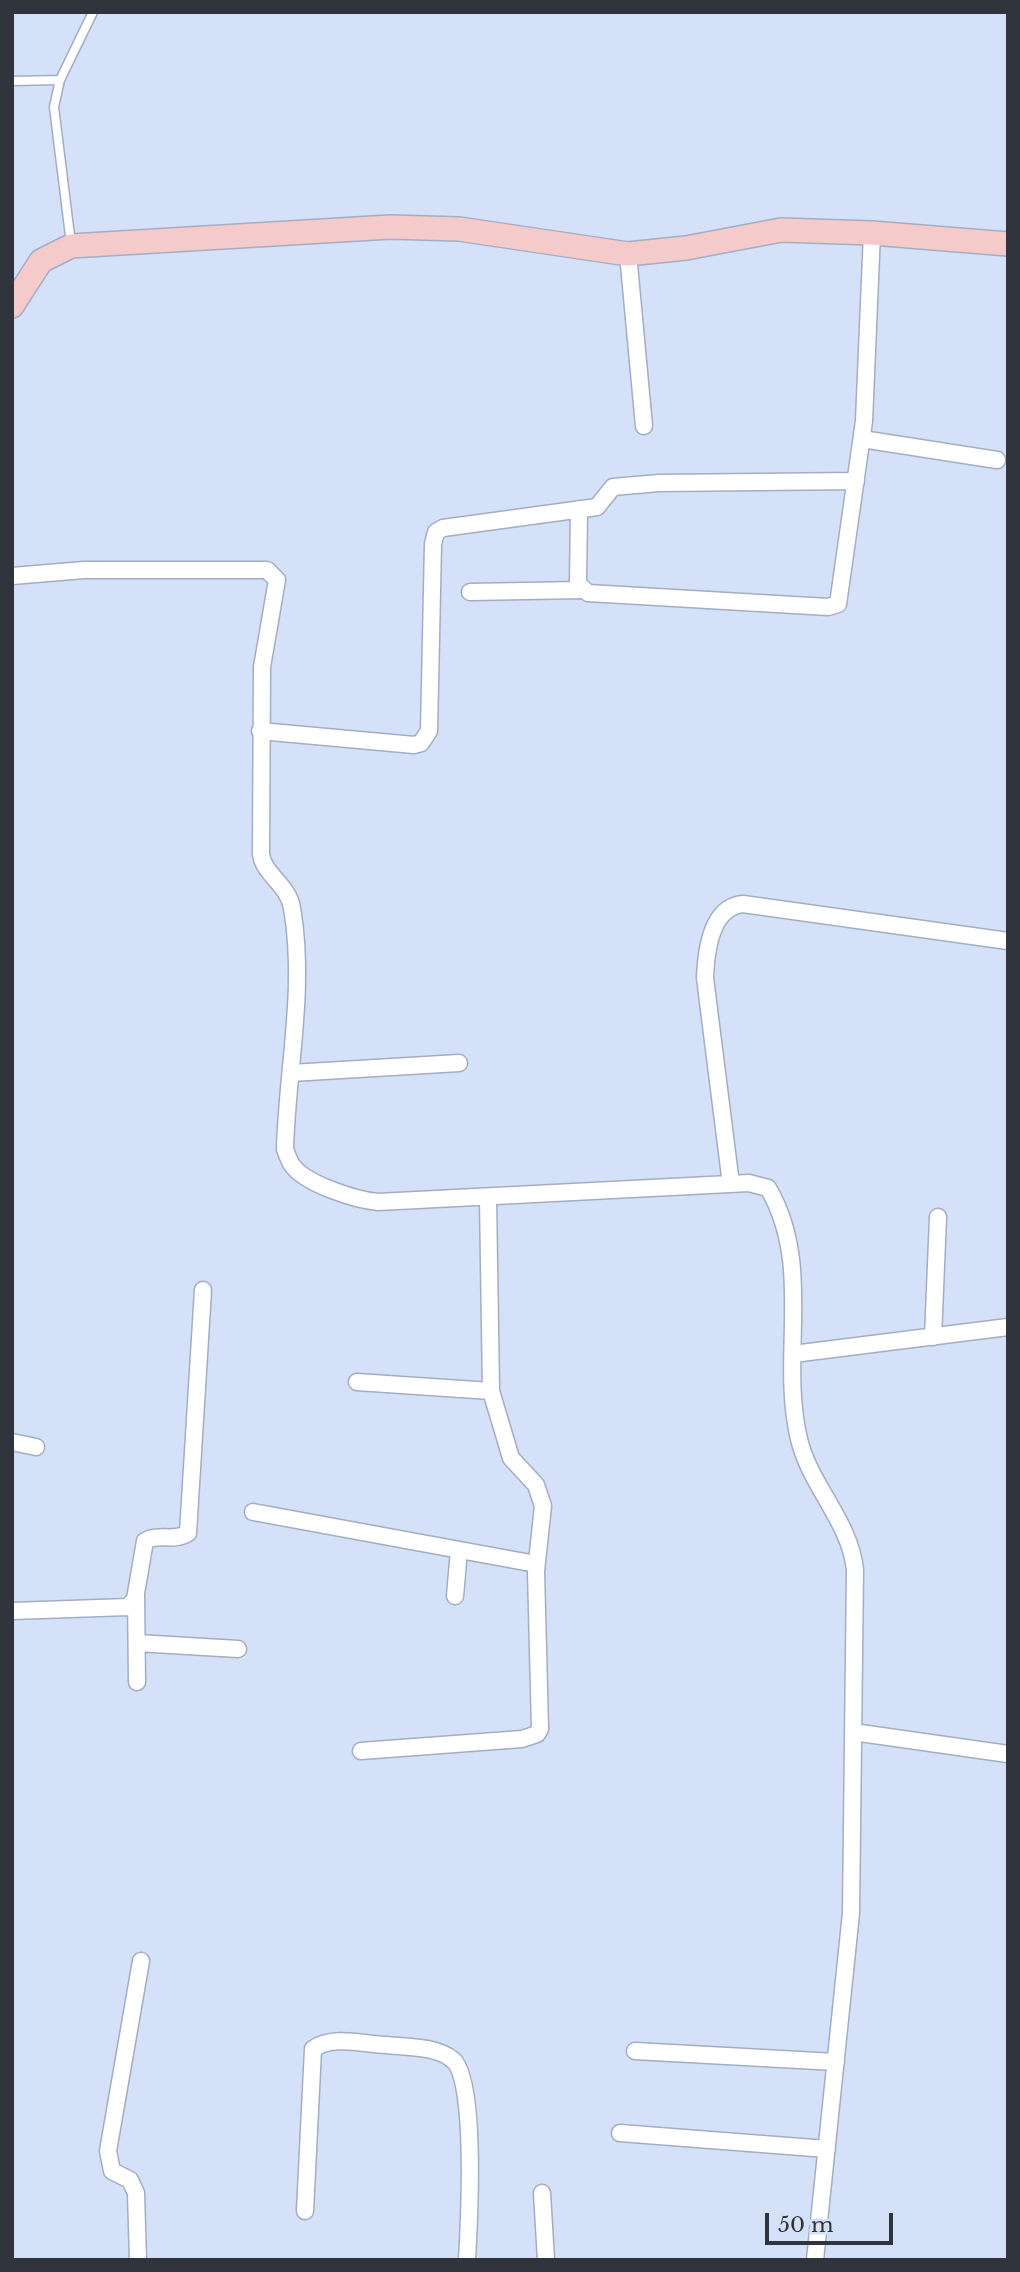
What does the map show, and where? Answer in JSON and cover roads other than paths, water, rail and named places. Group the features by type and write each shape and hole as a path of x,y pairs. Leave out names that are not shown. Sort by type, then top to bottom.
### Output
{"street":[{"path":"12,306 41,261 71,246 426,227 628,254 686,248 780,230 872,233 1008,244"},
{"path":"470,592 581,590 588,593 833,606 839,599 862,439 872,233"},
{"path":"628,254 644,426"},
{"path":"862,439 997,460"},
{"path":"260,731 414,745 421,743 429,731 433,544 436,532 443,528 601,505 613,487 659,483 856,481"},
{"path":"579,509 578,583 581,590"},
{"path":"12,576 84,570 267,570 274,573 277,595 262,667 262,860 288,893 296,947 285,1149 291,1165 302,1174 362,1200 398,1203 731,1184 759,1184 768,1188 776,1201 792,1257 795,1414 804,1459 845,1531 853,1557 850,1913 815,2260"},
{"path":"731,1184 705,978 708,946 723,913 731,905 743,904 1008,942"},
{"path":"291,1073 459,1063"},
{"path":"361,1751 522,1739 537,1734 541,1722 536,1564 542,1517 541,1495 536,1485 511,1458 491,1391 488,1198"},
{"path":"933,1337 938,1217"},
{"path":"12,1611 122,1609 133,1603 145,1541 151,1537 180,1537 190,1529 203,1290"},
{"path":"793,1354 1008,1327"},
{"path":"357,1382 491,1391"},
{"path":"12,1442 36,1447"},
{"path":"253,1512 536,1564"},
{"path":"455,1596 460,1550"},
{"path":"136,1594 137,1682"},
{"path":"136,1643 238,1649"},
{"path":"853,1732 1008,1754"},
{"path":"138,2260 136,2193 130,2180 112,2171 108,2151 141,1961"},
{"path":"305,2211 313,2049 330,2041 437,2052 454,2060 463,2074 468,2101 467,2260"},
{"path":"635,2051 836,2062"},
{"path":"620,2133 827,2149"},
{"path":"542,2193 545,2260"}],"lane":[{"path":"71,246 54,107 60,80 93,12"},
{"path":"12,81 60,80"}]}
